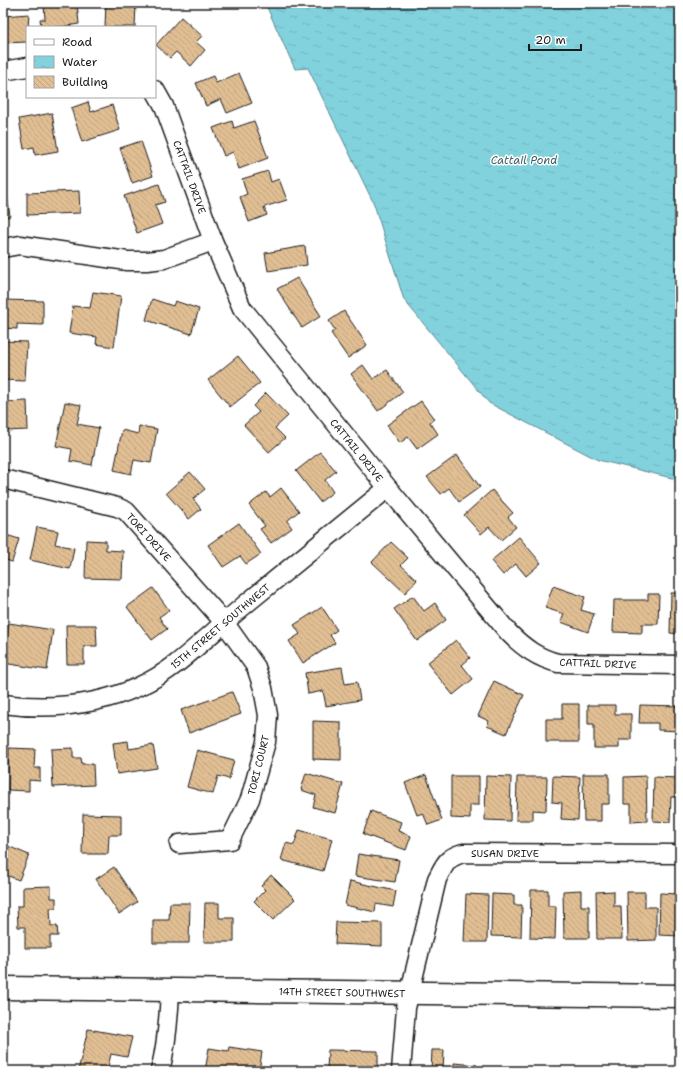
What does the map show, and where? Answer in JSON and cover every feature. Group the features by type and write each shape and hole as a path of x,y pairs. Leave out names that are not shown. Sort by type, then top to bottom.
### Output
{"main road":[{"name":"14TH STREET SOUTHWEST","path":"3,988 680,996"}],"street":[{"path":"3,71 26,67"},
{"name":"CATTAIL DRIVE","path":"156,92 164,106 213,242 242,308 388,488 509,633 532,653 544,659 575,665 680,665"},
{"path":"3,248 20,245 127,260 147,261 164,258 213,242"},
{"name":"TORI DRIVE","path":"3,479 117,507 126,511 224,622"},
{"name":"15TH STREET SOUTHWEST","path":"3,704 36,707 62,706 102,700 140,686 175,665 224,622 388,488"},
{"name":"TORI COURT","path":"179,844 230,840 250,799 266,742 268,715 263,688 256,667 224,622"},
{"name":"SUSAN DRIVE","path":"402,1071 406,1008 409,993 437,879 446,861 454,855 463,853 680,854"},
{"path":"160,1071 166,1050 170,989"}],"water":[{"name":"Cattail Pond","path":"265,3 680,3 680,480 598,460 489,403 404,300 374,204 308,68 295,69"}],"building":[{"path":"77,3 79,24 66,26 41,26 40,19 45,19 44,5"},
{"path":"106,3 136,3 135,26 105,26"},
{"path":"29,14 28,26 26,26 26,42 3,43 3,16"},
{"path":"181,17 202,36 196,42 205,50 191,66 176,52 170,58 156,45"},
{"path":"239,73 252,103 227,113 221,99 206,106 196,83 213,76 216,83"},
{"path":"88,102 91,112 112,105 120,130 82,142 71,108"},
{"path":"52,113 58,151 35,155 34,147 24,149 19,119"},
{"path":"232,121 234,128 254,121 268,158 239,169 233,152 224,156 213,128"},
{"path":"141,141 153,176 132,183 120,148"},
{"path":"268,171 271,182 279,179 287,200 264,207 267,215 249,222 240,197 247,194 242,179"},
{"path":"159,184 165,202 155,205 162,224 137,233 124,196"},
{"path":"79,191 80,213 27,215 27,193"},
{"path":"7,195 10,216 3,218 3,196"},
{"path":"305,246 307,265 268,271 265,253"},
{"path":"297,278 321,316 302,328 277,289"},
{"path":"93,292 121,296 114,347 96,344 97,337 69,333 73,306 90,308"},
{"path":"152,299 173,306 175,301 199,309 191,334 146,320"},
{"path":"3,300 43,301 43,325 17,324 17,329 3,328"},
{"path":"344,311 367,345 348,358 331,333 335,330 329,321"},
{"path":"3,341 27,342 25,381 3,380"},
{"path":"238,356 260,383 230,407 208,380"},
{"path":"363,365 373,379 387,370 403,392 378,411 351,374"},
{"path":"266,393 288,416 275,428 285,438 269,452 244,425 259,412 253,406"},
{"path":"27,401 28,430 5,431 5,424 3,424 3,402"},
{"path":"421,401 434,419 430,422 438,434 417,449 408,437 400,443 387,425"},
{"path":"65,402 81,405 77,424 99,428 92,465 70,461 72,449 56,446"},
{"path":"139,426 157,429 151,463 134,460 131,474 114,470 122,430 138,434"},
{"path":"320,452 336,471 325,480 333,492 320,502 296,471"},
{"path":"457,455 480,487 459,502 449,488 441,494 427,477"},
{"path":"190,472 205,489 193,499 201,509 189,519 166,493"},
{"path":"281,488 299,511 287,521 292,528 271,543 260,529 265,526 249,505 266,492 270,497"},
{"path":"492,490 513,513 508,517 516,527 501,540 489,527 481,534 464,515"},
{"path":"239,523 261,554 246,564 240,556 223,567 208,545"},
{"path":"37,527 58,531 55,544 74,548 70,569 30,560"},
{"path":"3,534 19,539 12,562 3,559"},
{"path":"519,537 541,563 526,576 516,564 503,575 491,561"},
{"path":"86,540 106,541 106,550 123,551 122,579 85,578"},
{"path":"391,542 408,558 401,565 417,580 405,593 372,562"},
{"path":"553,586 585,597 581,610 594,614 588,632 561,622 564,614 545,608"},
{"path":"153,588 169,610 159,617 167,629 152,640 127,607"},
{"path":"671,593 680,593 680,634 670,633"},
{"path":"648,594 659,594 658,624 642,624 642,633 613,632 614,600 648,600"},
{"path":"413,596 424,611 435,603 446,620 417,641 394,609"},
{"path":"322,607 337,630 330,635 335,643 303,663 289,641 300,634 294,625"},
{"path":"9,623 53,630 47,670 3,663"},
{"path":"66,625 96,625 97,646 84,646 84,664 67,664"},
{"path":"456,640 470,658 462,665 473,679 453,695 427,663"},
{"path":"342,667 345,684 357,682 360,700 326,706 323,691 308,694 305,673"},
{"path":"494,681 524,695 506,734 487,726 489,721 478,716"},
{"path":"232,692 241,714 189,733 181,710"},
{"path":"562,704 579,704 579,742 546,742 546,719 562,719"},
{"path":"588,705 615,705 615,714 631,714 631,740 619,740 619,748 594,748 594,724 588,724"},
{"path":"640,705 680,706 680,731 658,730 658,723 639,723"},
{"path":"313,721 341,722 341,760 313,759"},
{"path":"128,741 129,749 153,745 157,768 117,774 113,743"},
{"path":"9,748 35,749 34,768 40,768 40,781 29,780 29,791 8,790"},
{"path":"73,748 73,758 81,758 82,764 93,764 94,785 53,787 51,749"},
{"path":"197,750 234,760 229,779 218,776 213,794 187,787"},
{"path":"306,773 343,784 335,813 313,807 316,795 301,790"},
{"path":"583,774 609,774 609,804 601,804 601,821 584,821"},
{"path":"426,775 442,820 428,825 423,813 417,815 405,783"},
{"path":"451,776 479,776 479,805 470,805 470,819 451,818"},
{"path":"486,776 511,777 510,821 485,820"},
{"path":"553,776 580,777 578,820 561,819 562,803 552,802"},
{"path":"646,776 647,821 631,822 631,804 624,804 624,777"},
{"path":"517,777 547,777 546,811 533,810 533,820 516,820"},
{"path":"654,777 678,778 678,797 671,797 670,822 653,821"},
{"path":"371,811 401,822 398,831 411,836 406,850 363,834"},
{"path":"83,814 121,815 121,835 109,835 108,854 82,854"},
{"path":"299,830 332,839 323,871 281,860 286,843 294,845"},
{"path":"3,844 29,855 19,880 3,874"},
{"path":"358,854 399,860 395,882 355,876"},
{"path":"114,867 137,902 119,914 96,879"},
{"path":"271,875 295,899 273,920 254,901 265,890 261,886"},
{"path":"350,881 396,891 393,907 376,904 375,912 345,905"},
{"path":"51,886 51,898 56,898 56,908 50,908 51,926 57,926 58,936 50,936 50,948 25,948 25,927 18,927 17,906 23,906 23,887"},
{"path":"531,890 548,890 548,906 556,906 555,939 530,938"},
{"path":"581,890 581,906 589,906 589,938 564,938 563,891"},
{"path":"614,891 614,906 621,906 622,939 597,939 596,892"},
{"path":"627,892 645,892 645,907 656,907 656,940 628,941"},
{"path":"660,893 678,894 678,902 680,902 680,936 659,935"},
{"path":"466,894 488,895 487,942 464,942"},
{"path":"492,894 514,895 514,905 522,905 521,937 491,936"},
{"path":"170,903 190,903 189,943 153,943 153,920 169,920"},
{"path":"205,903 219,903 219,918 234,918 234,942 204,942"},
{"path":"336,922 382,923 382,946 335,944"},
{"path":"88,1029 132,1037 127,1057 111,1054 107,1071 78,1071"},
{"path":"229,1047 262,1052 259,1071 205,1071 209,1048 228,1051"},
{"path":"328,1050 378,1051 378,1069 362,1069 362,1071 327,1070"},
{"path":"432,1050 444,1050 443,1071 431,1071"},
{"path":"454,1063 477,1065 477,1071 454,1071"}]}
